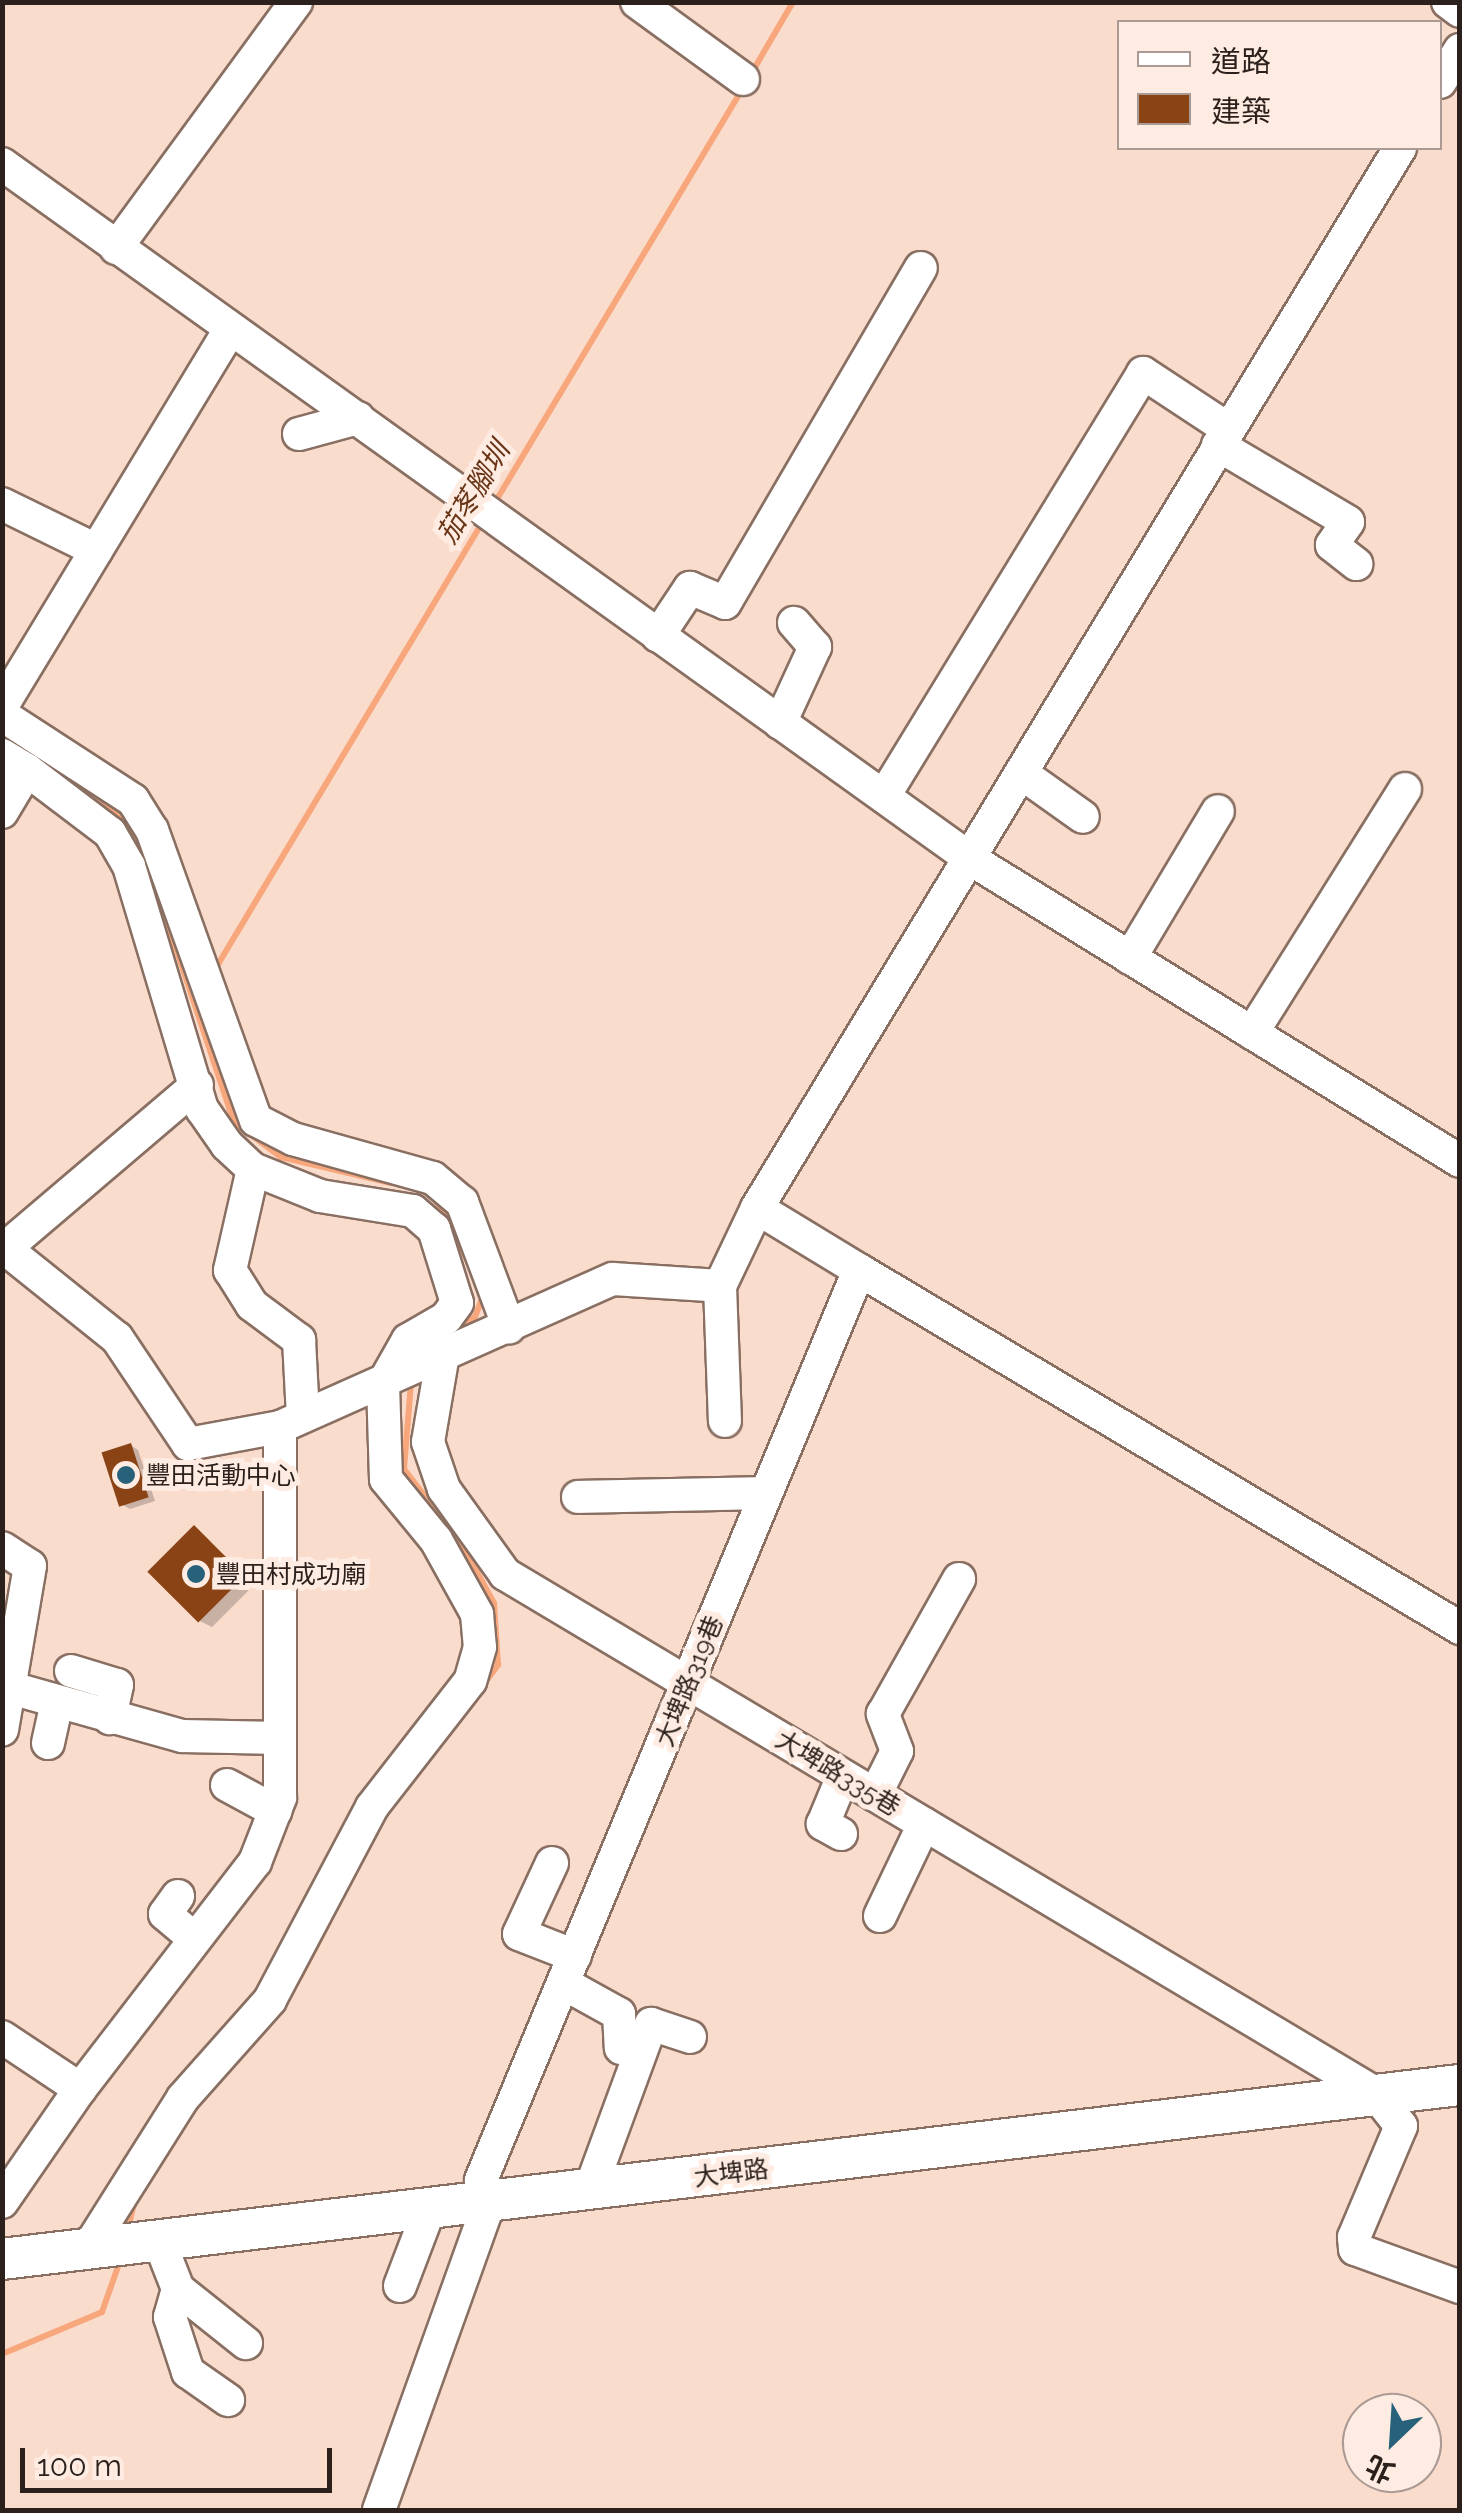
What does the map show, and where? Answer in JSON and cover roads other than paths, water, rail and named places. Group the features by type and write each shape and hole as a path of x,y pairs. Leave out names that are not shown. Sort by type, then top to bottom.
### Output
{"main road":[{"name":"大埤路","path":"2,2260 1460,2086"}],"street":[{"path":"116,248 296,2"},
{"path":"637,2 743,79"},
{"path":"1448,2 1460,11"},
{"path":"1442,79 1460,50"},
{"path":"725,1421 720,1286 757,1208 1024,775 1223,437 1399,150"},
{"path":"2,164 228,330 358,418 972,860 1460,1161"},
{"path":"658,636 690,588 725,603 921,268"},
{"path":"2,706 228,330"},
{"path":"884,796 1143,373 1223,437 1348,522 1332,544 1356,564"},
{"path":"299,434 358,418"},
{"path":"2,504 96,550"},
{"path":"780,723 816,648 794,623"},
{"path":"2,714 132,800 152,830 235,1075 256,1120 293,1139 433,1178 462,1202 509,1328"},
{"path":"2,812 15,762 110,833 130,866 202,1108 254,1170 320,1196 413,1211 434,1229 458,1303 446,1318 408,1340 383,1384 386,1480 436,1540 477,1614 480,1647 470,1681 372,1806 270,2000 183,2098 85,2253"},
{"path":"1024,775 1083,817"},
{"path":"1252,1033 1405,788"},
{"path":"1130,958 1218,811"},
{"path":"197,1085 3,1249 117,1338 188,1444 292,1422 442,1360 613,1279 720,1286"},
{"path":"2,2202 80,2089 255,1862 275,1810 299,1340 252,1305 230,1270 254,1170"},
{"path":"757,1208 1460,1628"},
{"name":"大埤路319巷","path":"378,2510 489,2202 481,2180 858,1270"},
{"name":"大埤路335巷","path":"442,1360 428,1442 444,1489 476,1541 504,1574 1375,2094"},
{"path":"578,1498 764,1494"},
{"path":"2,1548 30,1566 2,1730"},
{"path":"875,1795 897,1751 882,1714 959,1579"},
{"path":"72,1671 117,1685 110,1718"},
{"path":"11,1688 182,1736 280,1738"},
{"path":"48,1743 57,1702"},
{"path":"840,1834 823,1824 843,1776"},
{"path":"227,1785 275,1810"},
{"path":"880,1916 924,1824"},
{"path":"552,1864 519,1934 569,1969 618,2014 621,2048"},
{"path":"178,1896 165,1914 195,1940"},
{"path":"590,2190 651,2024 690,2037"},
{"path":"2,2038 80,2089"},
{"path":"1375,2094 1400,2126 1354,2237 1355,2249 1460,2287"},
{"path":"400,2286 429,2210"},
{"path":"160,2244 178,2288 246,2343"},
{"path":"178,2288 170,2317 188,2372 228,2400"}],"waterway":[{"name":"茄苳腳圳","path":"751,74 793,2"},
{"name":"茄苳腳圳","path":"494,504 742,89"},
{"name":"茄苳腳圳","path":"214,971 482,523"},
{"path":"36,756 124,819 144,853"},
{"path":"156,888 234,1122 281,1157 390,1183"},
{"path":"437,1201 468,1261"},
{"path":"455,1328 475,1317 484,1294"},
{"path":"411,1383 404,1469 461,1543 494,1603 498,1665 485,1683"},
{"path":"300,1977 329,1922"},
{"path":"128,2229 134,2202"},
{"path":"2,2354 102,2312 120,2261"}],"place":[{"name":"豐田活動中心","path":"126,1475"},
{"name":"豐田村成功廟","path":"196,1574"}]}
